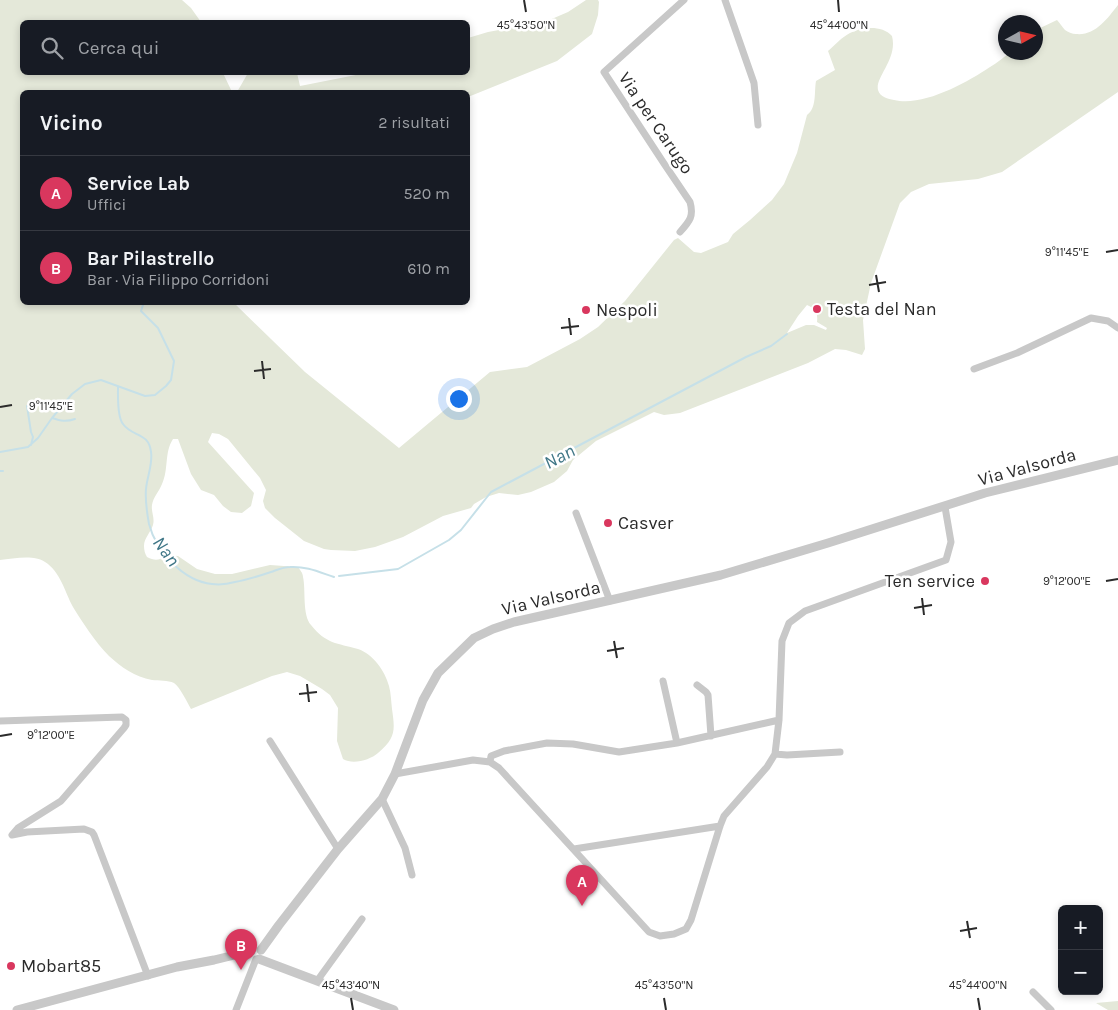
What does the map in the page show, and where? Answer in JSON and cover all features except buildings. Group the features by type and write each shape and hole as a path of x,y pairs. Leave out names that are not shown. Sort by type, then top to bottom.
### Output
{"street":[{"name":"Via per Carugo","path":"680,232 689,222 692,215 690,202 604,72 684,0"},
{"path":"725,0 754,83 758,125"},
{"path":"974,369 1017,353 1091,318 1108,321 1118,328"},
{"name":"Via Valsorda","path":"256,954 338,849 382,799 395,774 423,700 438,673 474,638 492,629 514,622 721,575 985,494 1118,460"},
{"path":"395,774 473,760 490,762 499,768 650,932 660,936 674,934 686,929 691,920 724,816 767,767 775,754 779,720 782,641 788,623 805,611 946,560 951,542 945,507"},
{"path":"576,513 610,601"},
{"path":"663,681 677,743"},
{"path":"697,685 708,695 711,736"},
{"path":"0,721 124,718 126,726 61,801 18,828 12,835 28,832 84,829 92,832 148,976"},
{"path":"490,762 491,756 504,751 547,743 573,744 619,752 677,743 779,720"},
{"path":"270,741 338,849"},
{"path":"775,754 840,752"},
{"path":"382,799 405,848 412,875"},
{"path":"574,849 720,826"},
{"path":"317,980 362,919"},
{"path":"236,1010 252,972 256,954"},
{"path":"18,1010 177,967 230,956 256,954 277,966 394,1010"},
{"path":"1033,992 1051,1010"}],"shaded area":[{"path":"0,0 182,0 200,20 20,20 20,75 224,75 231,90 20,90 20,305 236,305 305,372 399,448 490,372 527,367 580,339 598,327 625,301 674,240 678,238 694,252 701,253 728,242 733,234 772,200 784,184 797,153 807,115 814,104 816,81 835,70 828,51 847,35 860,29 872,28 888,32 892,36 892,52 880,79 878,90 882,96 889,99 918,100 931,97 957,86 1000,60 1043,60 1043,27 1057,20 1067,31 1083,34 1100,26 1118,5 1118,92 1002,172 978,179 929,184 911,192 900,203 871,283 863,320 865,349 862,355 835,349 808,363 680,413 664,415 654,412 596,441 573,460 567,471 554,482 531,492 518,495 499,493 486,497 471,508 443,516 403,537 375,547 355,551 324,549 304,541 275,518 265,508 263,501 266,490 260,478 228,439 219,434 212,433 208,442 254,493 251,506 242,513 231,512 214,495 201,490 191,474 178,439 173,439 168,450 164,478 153,502 153,525 144,546 147,557 157,560 166,555 178,556 197,569 215,574 232,574 270,565 298,567 303,576 305,609 311,625 327,639 358,649 369,655 378,664 387,680 393,716 393,733 384,748 371,758 356,762 343,759 337,741 338,708 330,695 300,676 287,672 272,676 191,709 174,683 140,677 123,668 109,656 94,639 73,607 55,571 45,562 35,558 0,560","holes":["807,305 816,312 817,322 827,328 826,330 814,325 806,325 787,333"]},
{"path":"586,0 598,0 599,2 598,15 592,34 557,61 470,96 470,90 238,90 247,75 297,75 300,86 356,75 470,75 470,37 488,32 547,21 568,12"},
{"path":"1118,1001 1118,1010 1108,1010 1096,1003"}],"waterway":[{"name":"Nan","path":"0,452 28,447 38,438 72,394 85,384 101,380 145,396 155,395 166,386 171,380 174,361 158,328 141,311 143,305"},
{"name":"Nan","path":"339,576 398,569 449,540 461,530 491,492 746,357 771,346 787,334"},
{"name":"Nan","path":"118,387 118,406 121,421 131,431 144,438 150,446 151,461 146,493 149,524 164,554 181,571 201,582 215,584 226,584 244,580 287,567 307,568 334,577"},
{"path":"27,406 33,437 31,445"},
{"path":"52,418 64,421 75,419"}],"place":[{"name":"Testa del Nan","path":"817,309"},
{"name":"Nespoli","path":"586,310"},
{"name":"Casver","path":"608,523"},
{"name":"Ten service","path":"985,581"},
{"name":"Service Lab","path":"582,906"},
{"name":"Mobart85","path":"11,966"},
{"name":"Bar Pilastrello","path":"241,970"}]}
